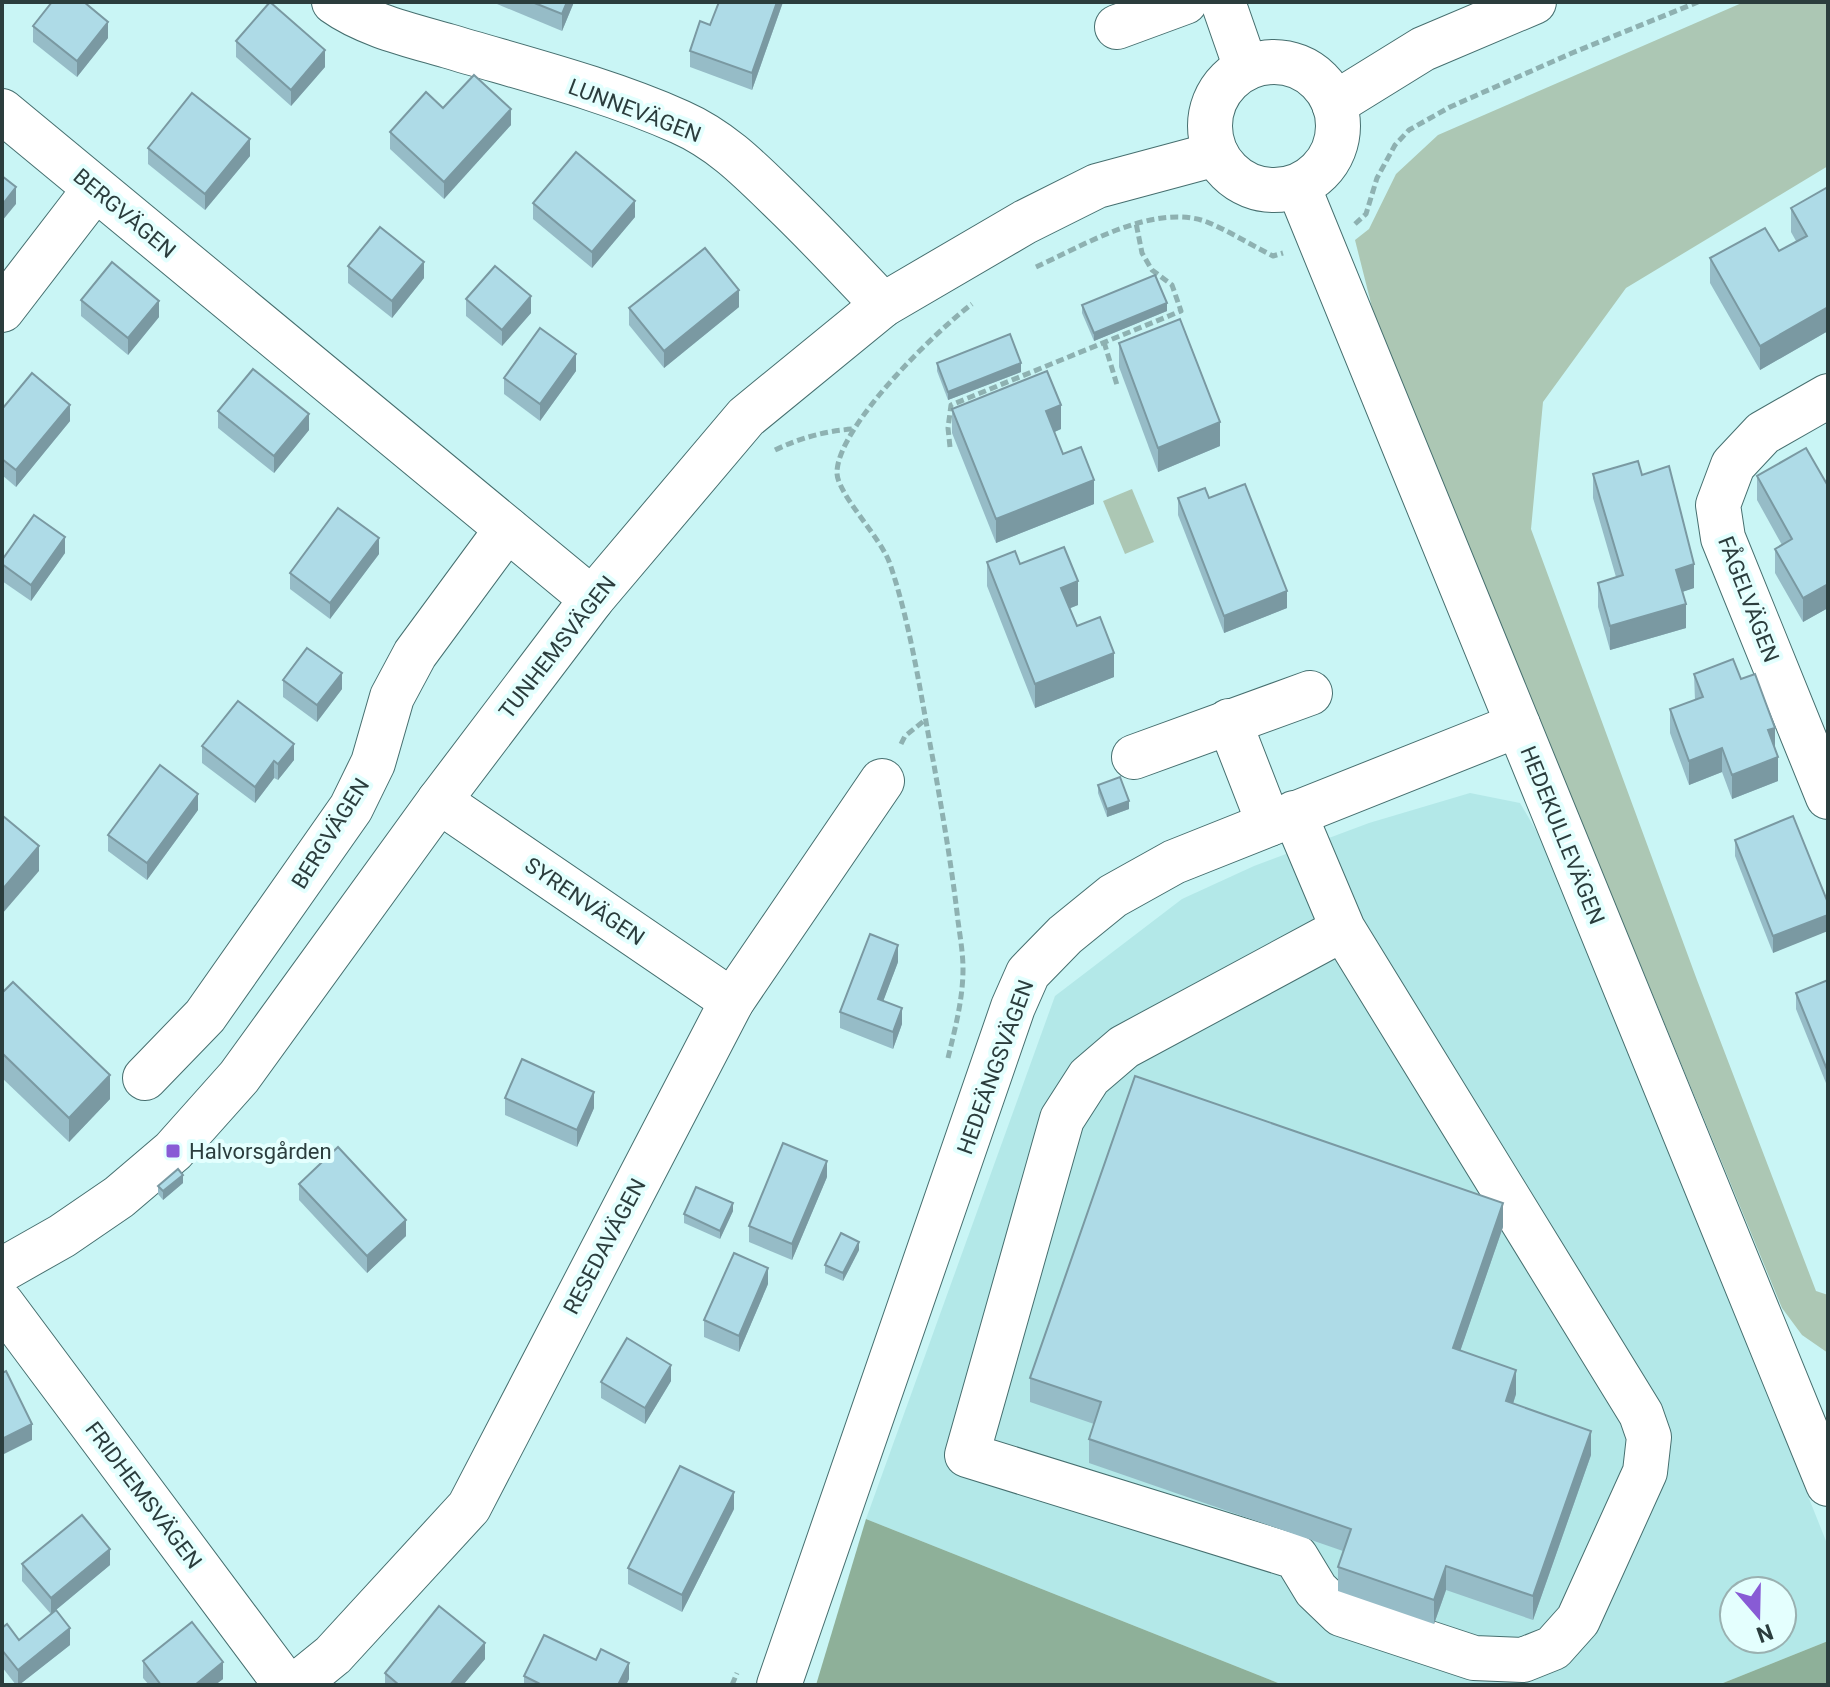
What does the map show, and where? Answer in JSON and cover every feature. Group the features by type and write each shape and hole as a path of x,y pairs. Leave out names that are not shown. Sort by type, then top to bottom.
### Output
{"street":[{"name":"LUNNEVÄGEN","path":"334,2 345,10 403,32 631,103 681,123 718,143 743,162 883,305"},
{"path":"1117,27 1185,2"},
{"path":"1223,2 1246,68"},
{"path":"1334,104 1423,49 1534,2"},
{"path":"1278,62 1298,67 1317,78 1334,104 1338,129 1332,153 1318,172 1298,186 1274,190 1251,186 1231,173 1216,154 1210,135 1213,105 1229,79 1246,68 1278,62"},
{"name":"BERGVÄGEN","path":"2,111 592,599"},
{"name":"TUNHEMSVÄGEN","path":"2,1270 62,1236 119,1197 173,1151 239,1077 439,801 592,599 746,417 883,305 1025,222 1097,186 1216,154"},
{"name":"HEDEKULLEVÄGEN","path":"1298,186 1518,725 1812,1400 1828,1484"},
{"path":"2,310 95,189"},
{"name":"FÅGELVÄGEN","path":"1828,396 1763,433 1733,465 1718,505 1723,538 1828,797"},
{"name":"BERGVÄGEN","path":"145,1078 205,1016 351,808 373,763 392,697 415,654 507,529"},
{"path":"1134,757 1310,693"},
{"path":"1229,721 1343,929 1633,1401 1649,1437 1645,1472 1578,1620 1553,1648 1523,1660 1474,1658 1341,1614 1316,1590 1296,1557 967,1455 1062,1119 1089,1077 1124,1047 1343,929"},
{"name":"HEDEÄNGSVÄGEN","path":"779,1685 1013,1007 1028,973 1065,935 1113,896 1174,862 1518,725"},
{"name":"RESEDAVÄGEN","path":"296,1685 333,1655 469,1507 732,1001 882,781"},
{"name":"SYRENVÄGEN","path":"439,801 732,1001"},
{"name":"FRIDHEMSVÄGEN","path":"2,1304 286,1685"}],"path":[{"path":"1022,274 1136,223 1163,218 1205,221 1273,256 1357,224 1366,214 1377,178 1395,145 1409,130 1450,107 1698,2"},
{"path":"950,447 948,428 951,405 1181,311 1172,285 1152,270 1142,253 1136,223"},
{"path":"946,1067 959,1013 963,969 952,865 931,749 900,595 887,554 842,490 836,474 854,428 869,410 933,336 984,297"},
{"path":"1104,342 1117,385"},
{"path":"732,1685 741,1660"}],"shaded area":[{"path":"1470,793 1520,803 1555,863 1828,1546 1828,1641 1798,1653 1798,1575 1718,1575 1718,1655 1793,1655 1718,1685 1283,1685 866,1519 1055,996 1182,899 1254,866 1369,823"}],"green space":[{"path":"1744,2 1828,2 1828,166 1626,288 1543,402 1531,529 1697,980 1816,1291 1828,1295 1828,1353 1802,1335 1782,1308 1377,327 1355,240 1369,229 1396,174 1438,135"},
{"path":"1132,489 1154,542 1125,554 1103,501"},
{"path":"866,1519 1283,1685 816,1685"},
{"path":"1828,1641 1828,1685 1718,1685 1798,1655"}],"building":[{"path":"52,2 84,2 108,22 77,61 33,26"},
{"path":"270,2 325,50 291,90 236,41"},
{"path":"532,2 567,2 562,14"},
{"path":"719,2 777,2 752,73 690,51 700,21 710,25"},
{"path":"474,75 511,109 444,182 390,132 426,92 443,108"},
{"path":"192,93 250,139 205,194 148,148"},
{"path":"576,152 635,201 592,252 533,203"},
{"path":"2,176 16,187 2,205"},
{"path":"1828,187 1828,307 1760,346 1710,258 1765,228 1779,251 1807,236 1791,208"},
{"path":"380,227 424,262 392,301 348,266"},
{"path":"705,248 739,290 664,351 629,308"},
{"path":"112,262 159,301 128,338 81,300"},
{"path":"495,266 531,296 502,330 466,299"},
{"path":"1155,275 1167,303 1094,333 1082,305"},
{"path":"1180,319 1220,422 1158,448 1119,343"},
{"path":"540,328 576,354 540,404 504,378"},
{"path":"1010,334 1021,363 948,392 937,363"},
{"path":"253,369 309,414 274,456 218,411"},
{"path":"1047,371 1061,405 1046,411 1063,454 1081,447 1094,480 996,519 952,409"},
{"path":"32,373 70,405 16,470 2,459 2,409"},
{"path":"1806,448 1828,486 1828,584 1803,598 1775,549 1792,539 1757,476"},
{"path":"1638,461 1642,475 1669,466 1694,564 1676,570 1686,604 1610,626 1598,583 1623,575 1593,474"},
{"path":"1245,484 1287,591 1224,616 1178,498 1205,488 1209,498"},
{"path":"338,508 379,538 330,603 290,573"},
{"path":"34,515 65,537 31,585 2,564 2,560"},
{"path":"1064,547 1078,581 1061,588 1077,626 1100,617 1114,653 1035,684 987,562 1015,551 1020,564"},
{"path":"307,648 342,673 317,705 283,680"},
{"path":"1733,659 1741,679 1755,674 1775,728 1768,730 1778,757 1732,775 1722,748 1689,761 1670,709 1703,697 1694,674"},
{"path":"238,701 294,744 278,764 274,761 255,787 202,746"},
{"path":"160,765 198,794 147,863 108,835"},
{"path":"1120,777 1129,801 1107,809 1098,785"},
{"path":"1793,816 1828,903 1828,915 1773,936 1735,840"},
{"path":"2,817 39,846 2,890"},
{"path":"870,934 898,945 878,999 902,1008 893,1032 840,1012"},
{"path":"1828,980 1828,1072 1796,993"},
{"path":"13,982 110,1075 69,1118 2,1053 2,993"},
{"path":"522,1059 594,1092 577,1130 505,1098"},
{"path":"1135,1076 1503,1203 1453,1348 1516,1370 1506,1401 1591,1431 1533,1596 1446,1566 1434,1600 1338,1567 1351,1529 1089,1439 1101,1402 1030,1378"},
{"path":"783,1143 827,1161 792,1244 749,1226"},
{"path":"338,1147 406,1220 367,1256 299,1184"},
{"path":"178,1169 183,1175 163,1191 158,1186"},
{"path":"696,1187 733,1203 720,1231 684,1214"},
{"path":"841,1233 859,1242 843,1273 825,1265"},
{"path":"734,1253 768,1268 739,1336 704,1320"},
{"path":"627,1338 671,1365 645,1408 601,1382"},
{"path":"6,1371 32,1424 2,1439 2,1373"},
{"path":"680,1466 734,1492 682,1595 628,1568"},
{"path":"82,1515 110,1549 51,1598 22,1564"},
{"path":"439,1606 485,1643 450,1685 399,1685 385,1673"},
{"path":"56,1610 70,1628 18,1670 2,1650 2,1628 7,1624 19,1640"},
{"path":"192,1622 223,1662 195,1685 161,1685 143,1661"},
{"path":"544,1635 596,1660 601,1649 629,1663 618,1685 542,1685 524,1676"}],"place":[{"name":"Halvorsgården","path":"173,1151"}]}
